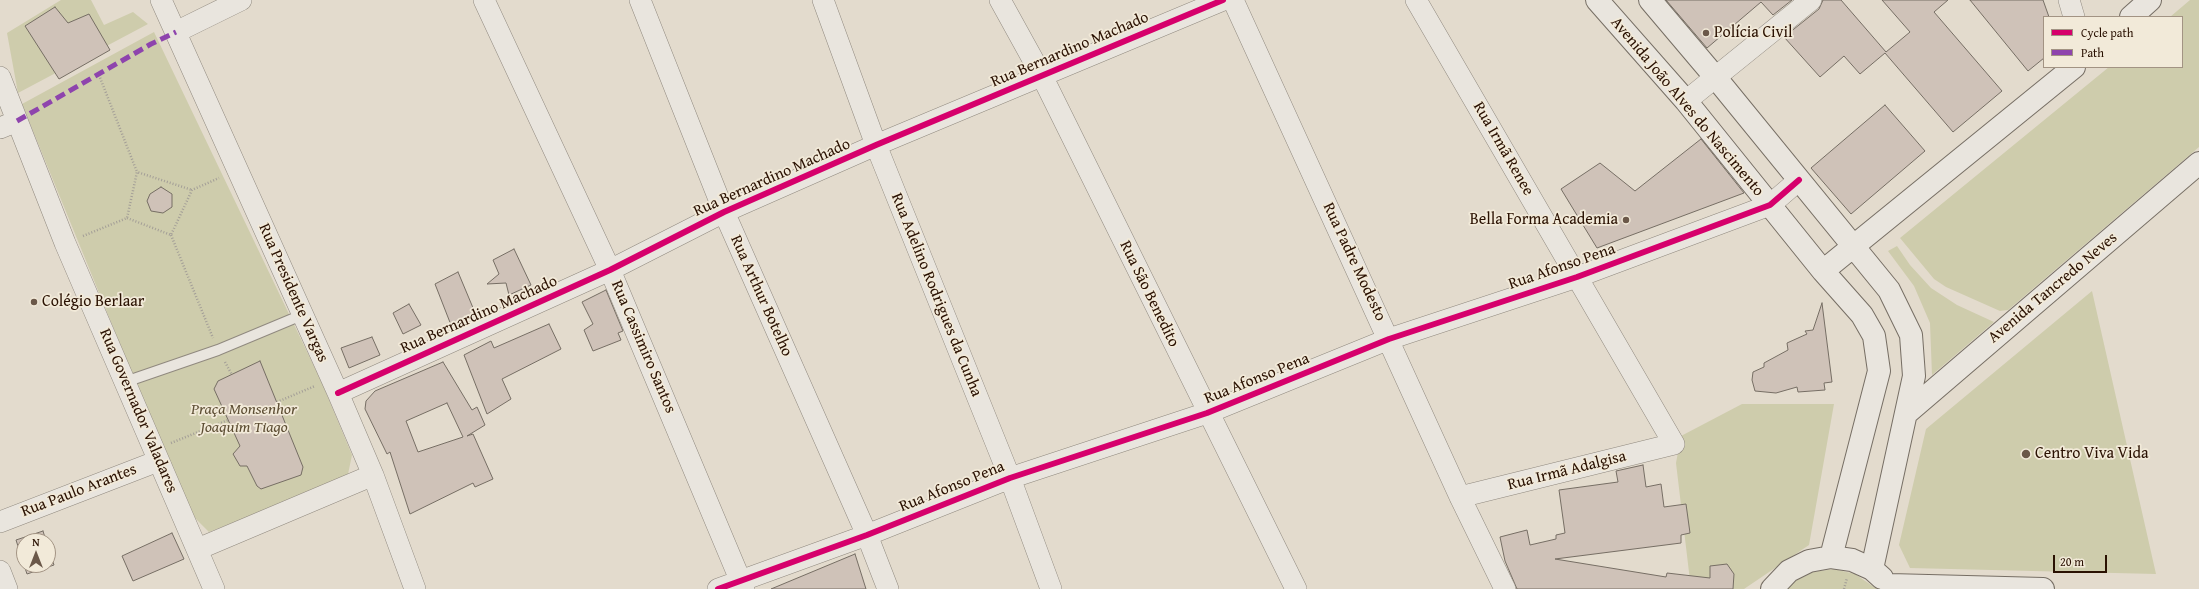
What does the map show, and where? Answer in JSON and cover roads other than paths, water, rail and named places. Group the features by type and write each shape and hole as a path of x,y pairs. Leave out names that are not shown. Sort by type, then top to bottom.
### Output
{"main road":[{"name":"Avenida João Alves do Nascimento","path":"1597,0 1686,101 1823,270 1862,315 1874,336 1879,371 1830,557"},
{"path":"1650,0 1716,78 1889,290 1911,335 1914,376 1872,569"},
{"path":"2132,16 2150,0"},
{"path":"1823,270 2073,68"},
{"name":"Avenida Tancredo Neves","path":"1906,413 2199,163"},
{"path":"1772,589 1789,572 1809,561 1830,557 1852,560 1872,569 1891,587 2043,589"}],"street":[{"name":"Rua Presidente Vargas","path":"161,0 335,386 373,475 415,589"},
{"path":"176,32 241,0"},
{"name":"Rua Cassimiro Santos","path":"484,0 610,270 743,585"},
{"name":"Rua Arthur Botelho","path":"640,0 724,212 867,535 888,589"},
{"name":"Rua Adelino Rodrigues da Cunha","path":"824,0 876,145 1010,478 1051,589"},
{"name":"Rua São Benedito","path":"1000,0 1042,76 1207,413 1296,589"},
{"name":"Rua Bernardino Machado","path":"335,386 610,270 724,212 876,145 1223,0"},
{"name":"Rua Padre Modesto","path":"1233,0 1460,497 1505,589"},
{"name":"Rua Irmã Renee","path":"1416,0 1674,444"},
{"path":"1686,101 1811,0"},
{"path":"2069,0 2074,16"},
{"name":"Rua Governador Valadares","path":"0,77 9,125 65,243 214,589"},
{"name":"Rua Afonso Pena","path":"718,589 743,585 1010,478 1207,413 1389,339 1578,277 1770,205 1799,180"},
{"name":"Rua Irmã Adalgisa","path":"1460,497 1674,444"},
{"name":"Rua Paulo Arantes","path":"0,522 156,456"},
{"path":"198,549 373,475"},
{"path":"0,571 7,589"}],"lane":[{"path":"125,382 218,350 302,315"}],"place":[{"name":"Polícia Civil","path":"1706,33"},
{"name":"Bella Forma Academia","path":"1626,220"},
{"name":"Colégio Berlaar","path":"34,302"},
{"name":"Centro Viva Vida","path":"2026,454"}],"park label":[{"name":"Praça Monsenhor Joaquim Tiago","path":"244,419"}]}
